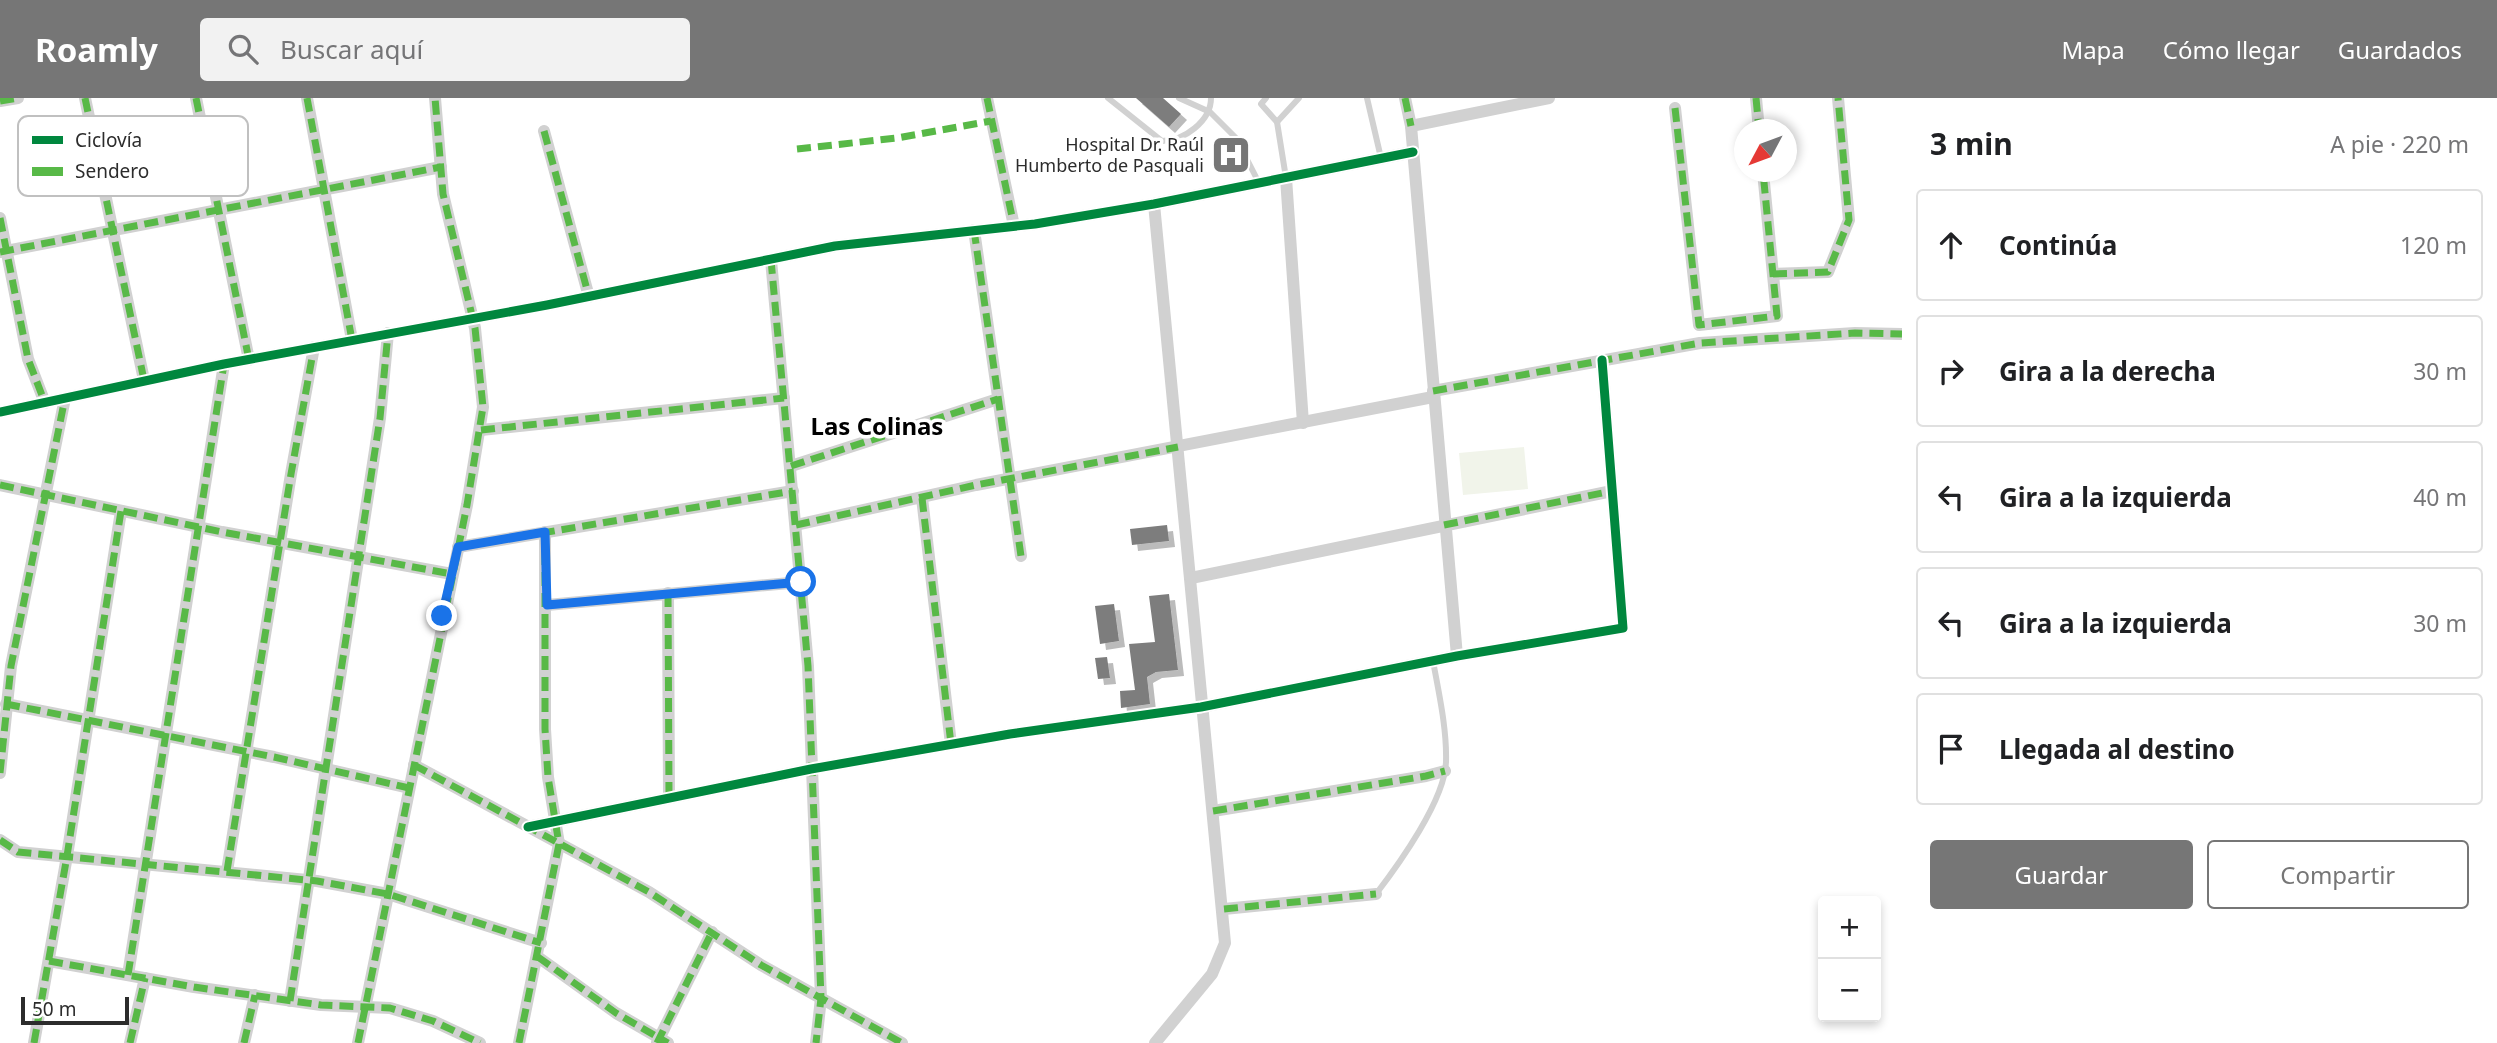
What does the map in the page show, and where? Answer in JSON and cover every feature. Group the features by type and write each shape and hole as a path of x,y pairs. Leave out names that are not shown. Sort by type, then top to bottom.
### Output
{"street":[{"path":"0,102 18,98"},
{"path":"85,98 89,116"},
{"path":"196,98 200,116"},
{"path":"307,98 352,340"},
{"path":"358,1043 481,430 482,374 443,194 435,98"},
{"path":"987,98 1014,226"},
{"path":"1405,98 1413,152 1457,656"},
{"path":"1410,126 1549,98"},
{"path":"1756,98 1758,119"},
{"path":"1773,274 1828,272 1849,220 1838,98"},
{"path":"1675,108 1699,325 1777,316 1764,182"},
{"path":"544,131 589,297"},
{"path":"0,412 224,364 589,297 835,246 1014,226 1154,204 1413,152"},
{"path":"4,251 441,167"},
{"path":"1286,178 1303,423"},
{"path":"106,196 144,380"},
{"path":"216,196 249,360"},
{"path":"1154,204 1191,578 1201,708 1224,909 1225,943 1212,974 1155,1043"},
{"path":"0,218 4,251 28,359 45,402"},
{"path":"974,230 1021,556"},
{"path":"771,260 808,666 821,998 816,1043"},
{"path":"289,1000 310,880 380,418 388,333"},
{"path":"796,525 1009,480 1303,423 1433,394 1700,343 1855,333 1902,334"},
{"path":"227,871 314,347"},
{"path":"528,827 811,769 951,744 1201,708 1433,660 1623,628 1602,360"},
{"path":"128,975 224,364"},
{"path":"0,773 6,704 20,617 65,398"},
{"path":"481,430 784,398"},
{"path":"791,466 998,399"},
{"path":"0,485 198,527 452,574"},
{"path":"458,547 793,491"},
{"path":"1191,578 1612,491"},
{"path":"922,498 951,744"},
{"path":"34,1043 67,856 121,511"},
{"path":"519,1043 559,844 554,822 545,729 545,532"},
{"path":"547,605 801,582"},
{"path":"668,593 669,797"},
{"path":"6,704 248,752 409,788"},
{"path":"414,765 649,892 821,998 902,1043"},
{"path":"1213,811 1446,771"},
{"path":"0,840 18,852 310,880 388,894 541,943"},
{"path":"1224,909 1376,894"},
{"path":"538,957 616,1013 661,1041 712,932"},
{"path":"49,961 255,996 408,1012 480,1043"},
{"path":"130,1043 145,978"},
{"path":"244,1043 255,996"}],"lane":[{"path":"1108,98 1162,141 1183,136 1210,111 1211,98"},
{"path":"1179,98 1210,111 1243,148 1259,183"},
{"path":"1266,98 1261,104 1277,122 1286,178"},
{"path":"1277,122 1299,98"},
{"path":"1367,98 1381,158"},
{"path":"1376,894 1423,825 1446,771 1443,721 1433,660"}],"shaded area":[{"path":"1524,447 1528,489 1463,495 1459,453"}],"building":[{"path":"1136,98 1163,98 1181,114 1169,127"},
{"path":"1167,525 1169,541 1132,545 1130,529"},
{"path":"1169,594 1178,670 1156,672 1147,677 1150,704 1121,708 1120,691 1135,690 1129,644 1155,642 1149,596"},
{"path":"1114,604 1119,641 1100,644 1095,606"},
{"path":"1107,657 1110,678 1098,679 1095,658"}],"marked path":[{"path":"0,101 18,98"},
{"path":"85,98 89,116"},
{"path":"196,98 200,116"},
{"path":"307,98 352,340"},
{"path":"358,1043 467,505 483,407 475,328 443,194 435,98"},
{"path":"987,98 1014,226"},
{"path":"1405,98 1411,126"},
{"path":"1756,98 1758,119"},
{"path":"1773,274 1828,272 1849,220 1838,98"},
{"path":"1675,108 1699,325 1777,316 1764,182"},
{"path":"797,149 897,138 991,121"},
{"path":"544,131 589,297"},
{"path":"0,252 441,167"},
{"path":"106,196 144,380"},
{"path":"216,196 249,360"},
{"path":"0,218 28,359 45,403"},
{"path":"974,230 1021,556"},
{"path":"771,260 808,666 821,998 816,1043"},
{"path":"290,1001 380,418 388,333"},
{"path":"1433,391 1700,343 1855,333 1902,334"},
{"path":"227,871 314,347"},
{"path":"128,975 224,364"},
{"path":"0,773 11,666 65,398"},
{"path":"481,430 784,398"},
{"path":"791,466 998,399"},
{"path":"796,525 976,485 1178,447"},
{"path":"0,485 222,532 452,574"},
{"path":"458,547 793,491"},
{"path":"1444,525 1612,491"},
{"path":"922,498 951,744"},
{"path":"34,1043 67,856 121,511"},
{"path":"519,1043 559,844 548,777 545,729 545,532"},
{"path":"547,605 801,582"},
{"path":"668,593 669,797"},
{"path":"6,704 274,757 409,788"},
{"path":"414,765 649,892 761,965 902,1043"},
{"path":"1213,811 1445,771"},
{"path":"0,840 18,852 317,881 388,894 541,943"},
{"path":"1224,909 1376,894"},
{"path":"657,1043 712,932"},
{"path":"538,957 616,1013 668,1043"},
{"path":"49,961 194,987 321,1005 390,1008 433,1021 480,1043"},
{"path":"130,1043 145,978"},
{"path":"244,1043 255,995"}],"cycle path":[{"path":"0,412 224,364 547,305 835,246 1035,224 1154,204 1413,152"},
{"path":"528,827 811,769 1010,734 1201,707 1457,656 1623,628 1602,360"}],"place":[{"name":"Hospital Dr. Raúl Humberto de Pasquali","path":"1231,155"}],"district":[{"name":"Las Colinas","path":"877,427"}],"route":[{"path":"442,616 458,547 545,532 547,605 706,588 801,582"}]}
